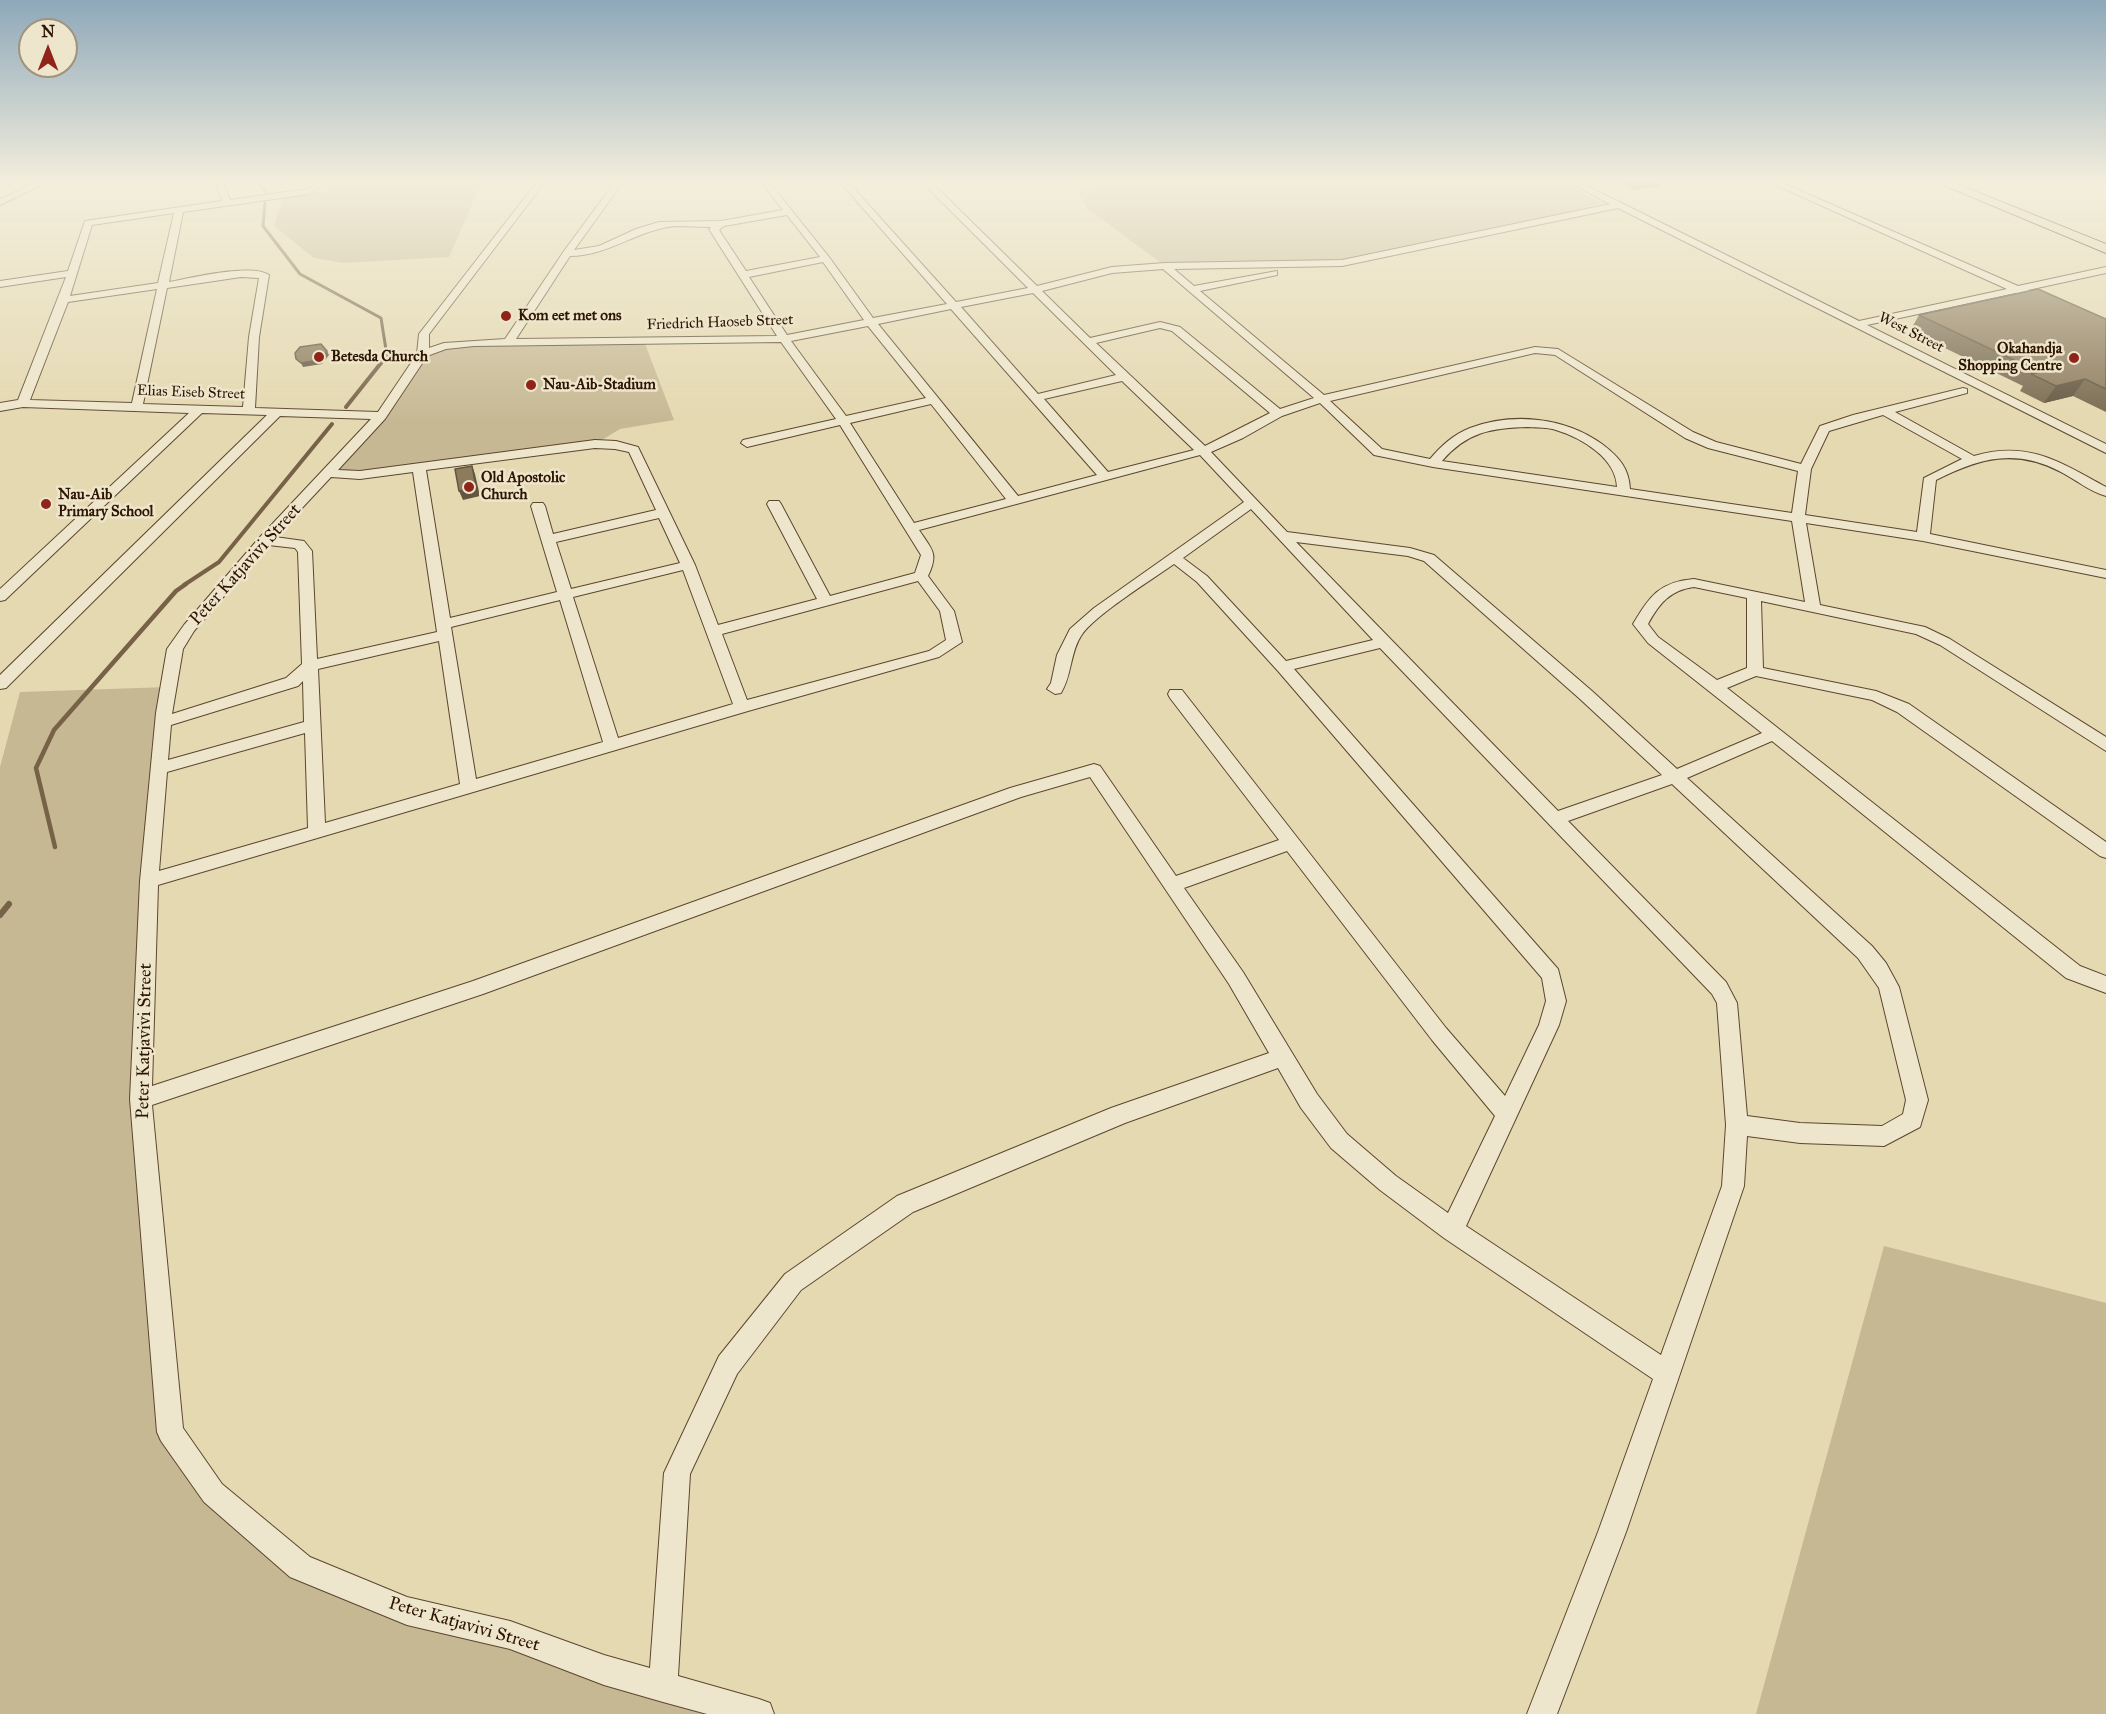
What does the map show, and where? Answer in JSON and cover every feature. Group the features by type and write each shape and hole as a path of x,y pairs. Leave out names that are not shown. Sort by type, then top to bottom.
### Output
{"street":[{"path":"23,403 64,300 76,262"},
{"path":"137,406 169,262"},
{"name":"Peter Katjavivi Street","path":"479,262 424,334 423,354 381,416 265,540 189,628 175,649 163,722 149,881 141,1099 170,1432 213,1493 300,1567 407,1611 510,1635 604,1670 759,1714"},
{"path":"508,343 562,262"},
{"path":"735,262 784,339 844,422 928,555 921,576"},
{"path":"743,274 809,262"},
{"path":"828,262 870,321 1015,501"},
{"path":"914,262 1106,477"},
{"path":"1009,262 1090,340 1124,377 1203,451 1383,642 1719,988 1727,1003 1737,1125 1733,1186 1612,1532 1542,1714"},
{"name":"Friedrich Haoseb Street","path":"423,354 444,346 508,343 784,339 1037,289 1112,270 1166,266 1316,265 1335,262"},
{"name":"West Street","path":"1734,262 2106,449"},
{"path":"1951,262 2056,307"},
{"path":"1193,290 1316,265"},
{"path":"1166,266 1322,399 1378,452 1923,537 2106,574"},
{"path":"1858,324 2106,270"},
{"path":"0,284 73,273"},
{"path":"64,300 241,274 264,275 254,337 249,410"},
{"path":"1090,340 1160,325 1169,326 1176,329 1278,412"},
{"path":"910,528 1203,451 1239,435 1278,412 1322,399 1535,350 1558,352 1689,435 1712,446 1805,469"},
{"path":"1035,398 1124,377"},
{"path":"1813,608 1798,517 1805,469 1824,429 1857,418 1963,391"},
{"path":"747,443 932,400"},
{"name":"Elias Eiseb Street","path":"0,407 23,403 381,416"},
{"path":"0,597 201,408"},
{"path":"0,684 278,411"},
{"path":"1887,412 1972,460"},
{"path":"1433,462 1452,442 1499,424 1528,423 1557,426 1584,437 1611,458 1623,475 1624,492"},
{"path":"330,473 360,475 595,444 616,445 634,450 688,565 742,706"},
{"path":"1923,537 1930,478 1972,460 2007,453 2042,458 2106,492"},
{"path":"420,468 469,787"},
{"path":"1055,689 1059,683 1065,655 1075,632 1099,611 1251,503"},
{"path":"774,504 826,602"},
{"path":"538,506 612,745"},
{"path":"549,539 662,513"},
{"path":"1282,536 1410,552 1429,558 1586,695 1865,952 1879,969 1889,987 1917,1100 1912,1120 1884,1136 1800,1133 1737,1125"},
{"path":"265,540 299,544 305,551 316,833"},
{"path":"1174,557 1202,579 1283,667 1551,975 1556,1001 1550,1025 1452,1230"},
{"path":"163,722 292,682 309,666 567,594 688,565"},
{"path":"715,631 921,576"},
{"path":"149,881 742,706 934,654 954,642 947,611 921,576"},
{"path":"2106,745 1945,642 1920,630 1694,583 1677,583 1668,587 1652,604 1640,624 1653,640 2073,972 2106,985"},
{"path":"1754,596 1755,671"},
{"path":"1283,667 1383,642"},
{"path":"1715,687 1755,671 1876,696 1903,708 2106,850"},
{"path":"1176,694 1439,1034 1507,1114"},
{"path":"159,768 312,725"},
{"path":"1554,819 1674,777 1773,734"},
{"path":"141,1099 476,988 1016,792 1094,770 1236,978 1309,1101 1339,1141 1388,1183 1452,1230 1666,1373"},
{"path":"1172,885 1292,842"},
{"path":"663,1687 677,1473 728,1365 793,1282 905,1204 1119,1114 1283,1057"}],"shaded area":[{"path":"1160,262 1347,262 1342,263 1165,266"},
{"name":"Nau-Aib-Stadium","path":"644,341 674,420 620,429 595,444 419,468 330,473 381,416 423,354 444,346"},
{"path":"168,687 141,1099 170,1432 300,1567 759,1714 0,1714 0,767 20,692"},
{"path":"1884,1246 2106,1303 2106,1714 1756,1714"}],"building":[{"path":"2038,289 2106,319 2106,389 2085,379 2056,386 2031,374 2039,372 1919,315"},
{"path":"321,344 327,351 320,360 301,363 296,359 295,353 300,347"},
{"path":"472,466 476,487 459,491 455,469"}],"waterway":[{"path":"291,262 300,274 381,318 387,356 385,358"},
{"path":"346,407 385,358"},
{"path":"184,585 219,562 332,424"},
{"path":"55,847 36,768 54,730 176,591 186,584"},
{"path":"0,915 9,904"}],"place":[{"name":"Kom eet met ons","path":"506,316"},
{"name":"Betesda Church","path":"319,357"},
{"name":"Okahandja Shopping Centre","path":"2074,358"},
{"name":"Nau-Aib-Stadium","path":"531,385"},
{"name":"Old Apostolic Church","path":"469,487"},
{"name":"Nau-Aib Primary School","path":"46,504"}]}
